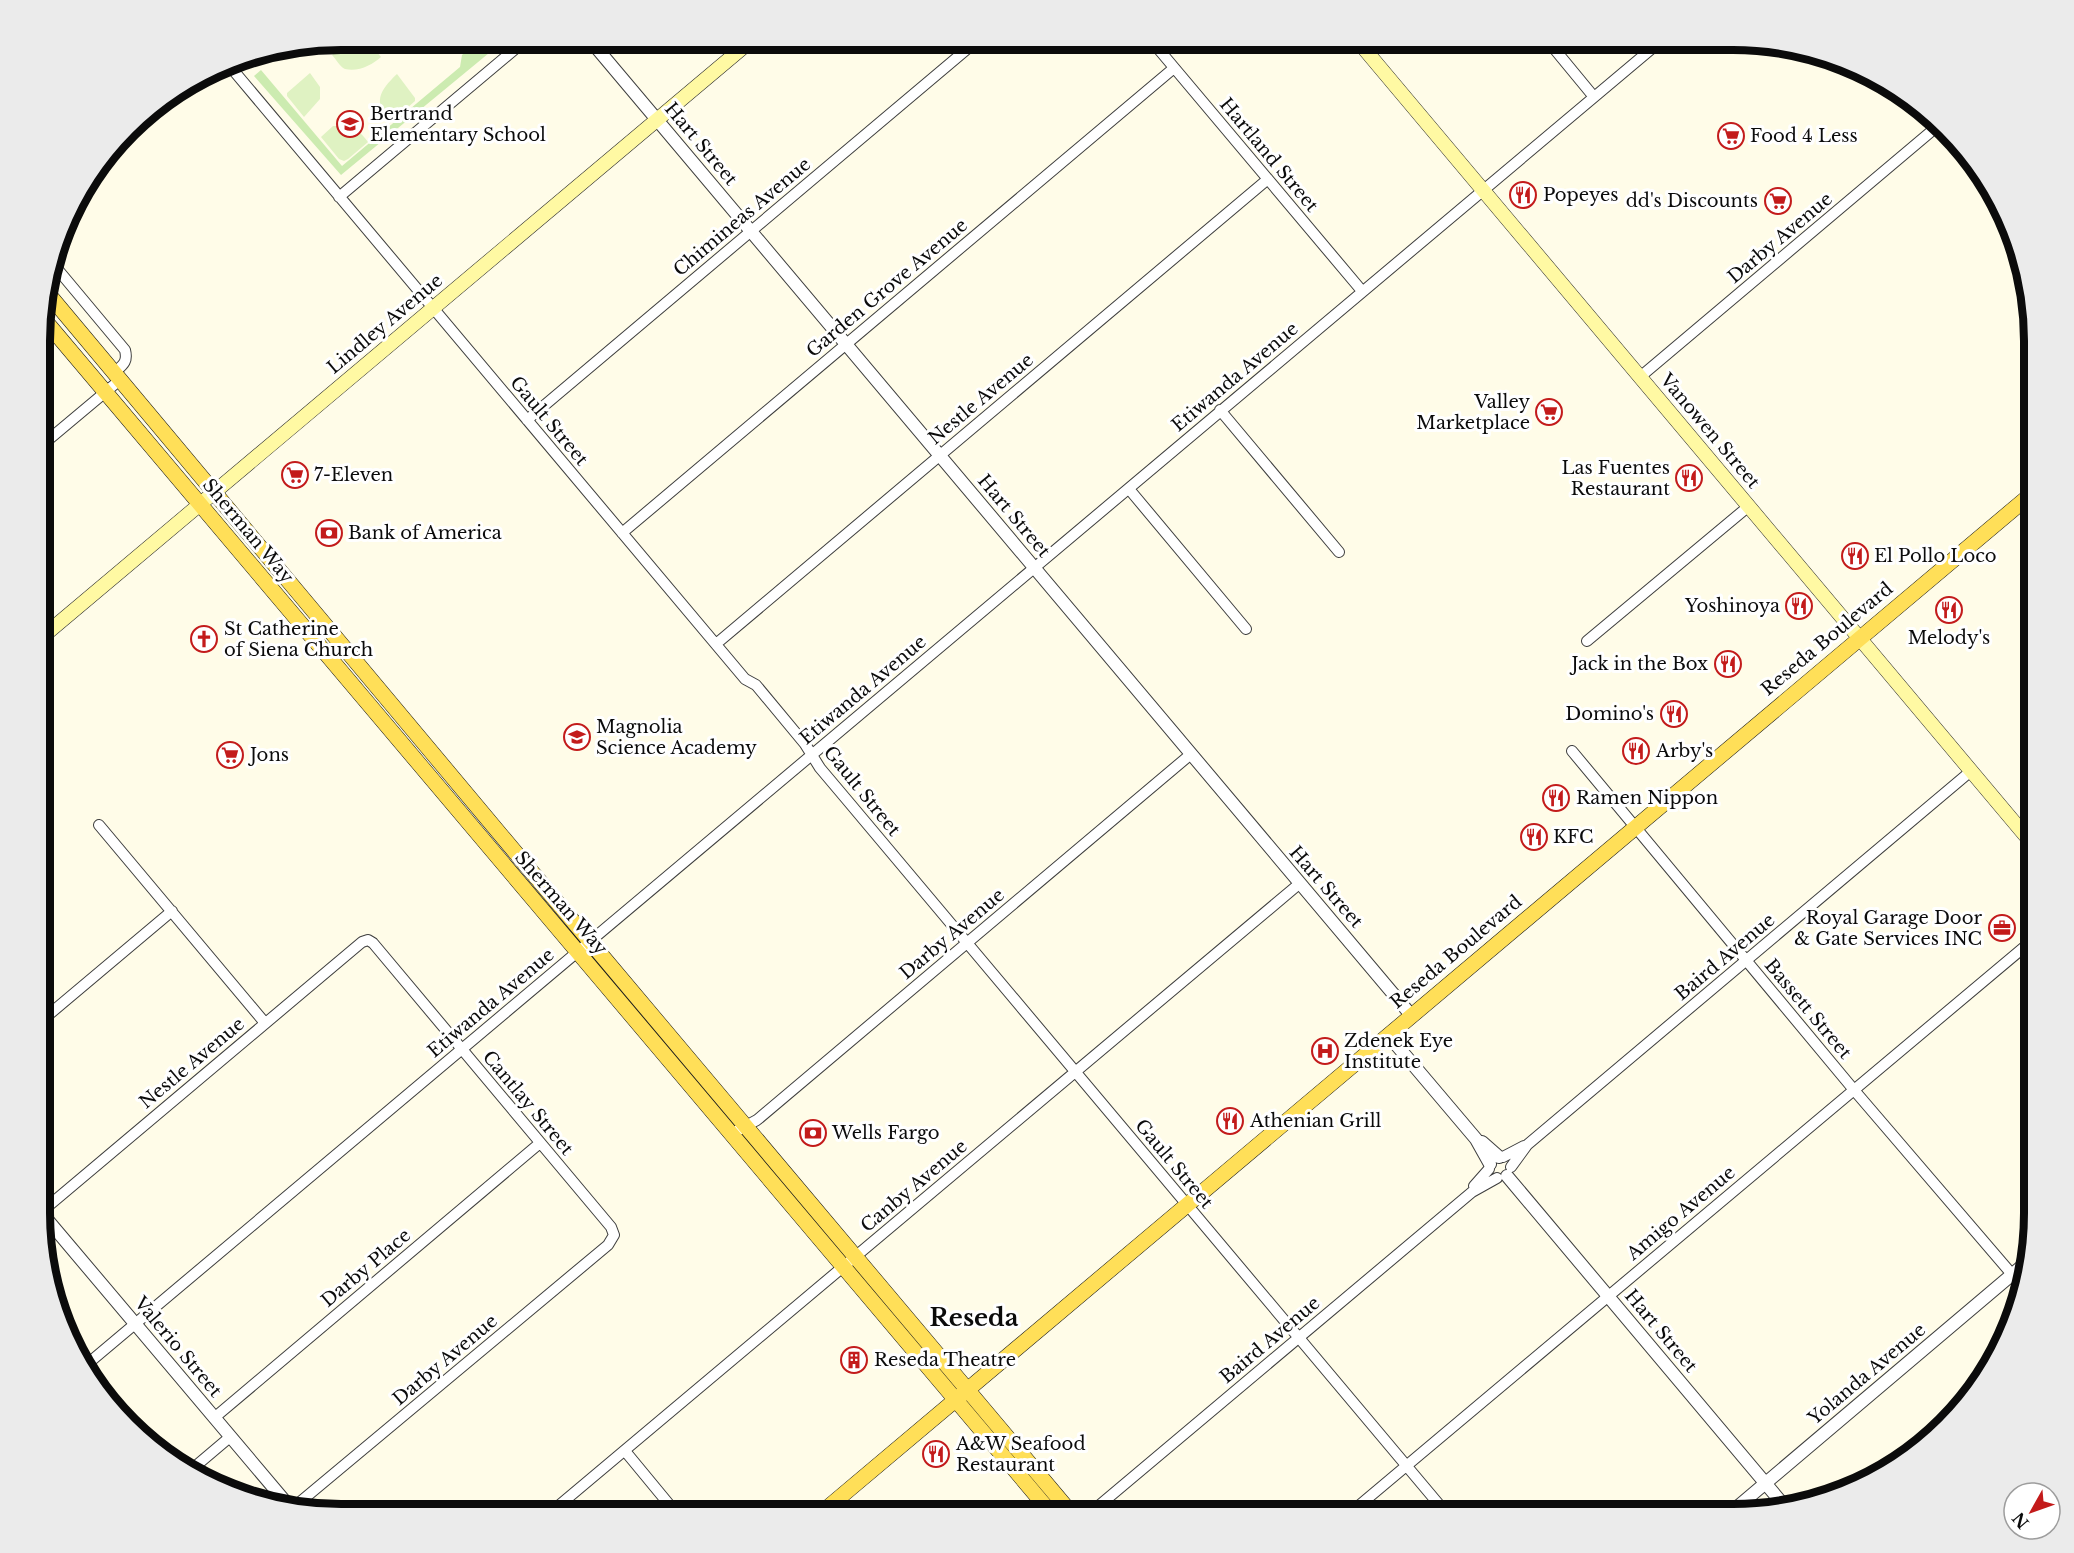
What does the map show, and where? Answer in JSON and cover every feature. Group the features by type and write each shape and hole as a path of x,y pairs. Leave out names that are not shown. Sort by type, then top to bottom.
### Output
{"main road":[{"name":"Lindley Avenue","path":"50,630 740,50"},
{"name":"Vanowen Street","path":"1365,50 2025,835"},
{"name":"Sherman Way","path":"53,299 746,1127 850,1263"},
{"name":"Sherman Way","path":"50,326 731,1134 850,1263 961,1394 1063,1504"},
{"name":"Reseda Boulevard","path":"832,1504 2025,499"},
{"name":"Sherman Way","path":"961,1394 1044,1504"}],"street":[{"path":"339,196 514,50"},
{"name":"Hart Street","path":"598,50 1411,1015"},
{"name":"Chimineas Avenue","path":"527,420 966,50"},
{"name":"Hartland Street","path":"1159,50 1362,291"},
{"path":"1555,50 1594,97"},
{"name":"Etiwanda Avenue","path":"90,1362 1650,50"},
{"name":"Garden Grove Avenue","path":"622,533 1174,68"},
{"name":"Gault Street","path":"233,70 745,679 756,684 805,744 820,768 1439,1504"},
{"name":"Darby Avenue","path":"1640,377 1933,130"},
{"name":"Nestle Avenue","path":"716,644 1268,179"},
{"path":"50,439 106,392 118,376 127,358 125,350 58,270"},
{"path":"1220,410 1339,552"},
{"path":"1129,489 1246,629"},
{"path":"1587,641 1749,506"},
{"name":"Bassett Street","path":"1572,751 1854,1090 2017,1280"},
{"name":"Darby Avenue","path":"731,1134 763,1115 1191,754"},
{"name":"Baird Avenue","path":"1101,1504 1472,1192 1505,1174 1527,1145 1971,771"},
{"path":"99,825 265,1023"},
{"name":"Canby Avenue","path":"562,1504 1299,884"},
{"path":"50,1014 172,911"},
{"name":"Nestle Avenue","path":"50,1204 362,942 368,940"},
{"name":"Cantlay Street","path":"368,940 373,943 611,1227 614,1235"},
{"name":"Amigo Avenue","path":"1361,1504 2025,946"},
{"path":"1388,1035 1495,1162"},
{"name":"Darby Place","path":"214,1418 540,1143"},
{"name":"Baird Avenue","path":"1472,1192 1495,1162 1527,1145"},
{"path":"1509,1161 1505,1174 1492,1174 1495,1162 1509,1161"},
{"name":"Hart Street","path":"1505,1174 1779,1500"},
{"name":"Valerio Street","path":"50,1224 282,1498"},
{"name":"Darby Avenue","path":"301,1501 608,1245 614,1235"},
{"name":"Yolanda Avenue","path":"1742,1504 2019,1268"},
{"path":"196,1466 230,1437"},
{"path":"625,1451 669,1504"}],"green space":[{"path":"338,50 375,50 381,57 360,69 350,70 343,68 332,55"},
{"path":"468,50 493,50 341,175 254,76 261,70 342,166 460,67 462,55"},
{"path":"310,73 320,87 320,99 304,117 287,93"},
{"path":"397,74 415,101 390,123 381,109 380,97 382,91"},
{"path":"333,126 353,129 368,142 348,159 344,161 339,159 321,137"}],"place":[{"name":"Bertrand Elementary School","path":"350,124"},
{"name":"Food 4 Less","path":"1731,136"},
{"name":"Popeyes","path":"1523,195"},
{"name":"dd's Discounts","path":"1778,201"},
{"name":"Valley Marketplace","path":"1549,412"},
{"name":"7-Eleven","path":"295,475"},
{"name":"Las Fuentes Restaurant","path":"1689,478"},
{"name":"Bank of America","path":"329,533"},
{"name":"El Pollo Loco","path":"1855,556"},
{"name":"Yoshinoya","path":"1799,606"},
{"name":"Melody's","path":"1949,610"},
{"name":"St Catherine of Siena Church","path":"204,639"},
{"name":"Jack in the Box","path":"1728,664"},
{"name":"Domino's","path":"1674,714"},
{"name":"Magnolia Science Academy","path":"577,737"},
{"name":"Arby's","path":"1636,751"},
{"name":"Jons","path":"230,755"},
{"name":"Ramen Nippon","path":"1556,798"},
{"name":"KFC","path":"1534,837"},
{"name":"Royal Garage Door & Gate Services INC","path":"2002,928"},
{"name":"Zdenek Eye Institute","path":"1325,1051"},
{"name":"Athenian Grill","path":"1230,1121"},
{"name":"Wells Fargo","path":"813,1133"},
{"name":"Reseda Theatre","path":"854,1360"},
{"name":"A&W Seafood Restaurant","path":"936,1454"}],"district":[{"name":"Reseda","path":"974,1317"}]}
